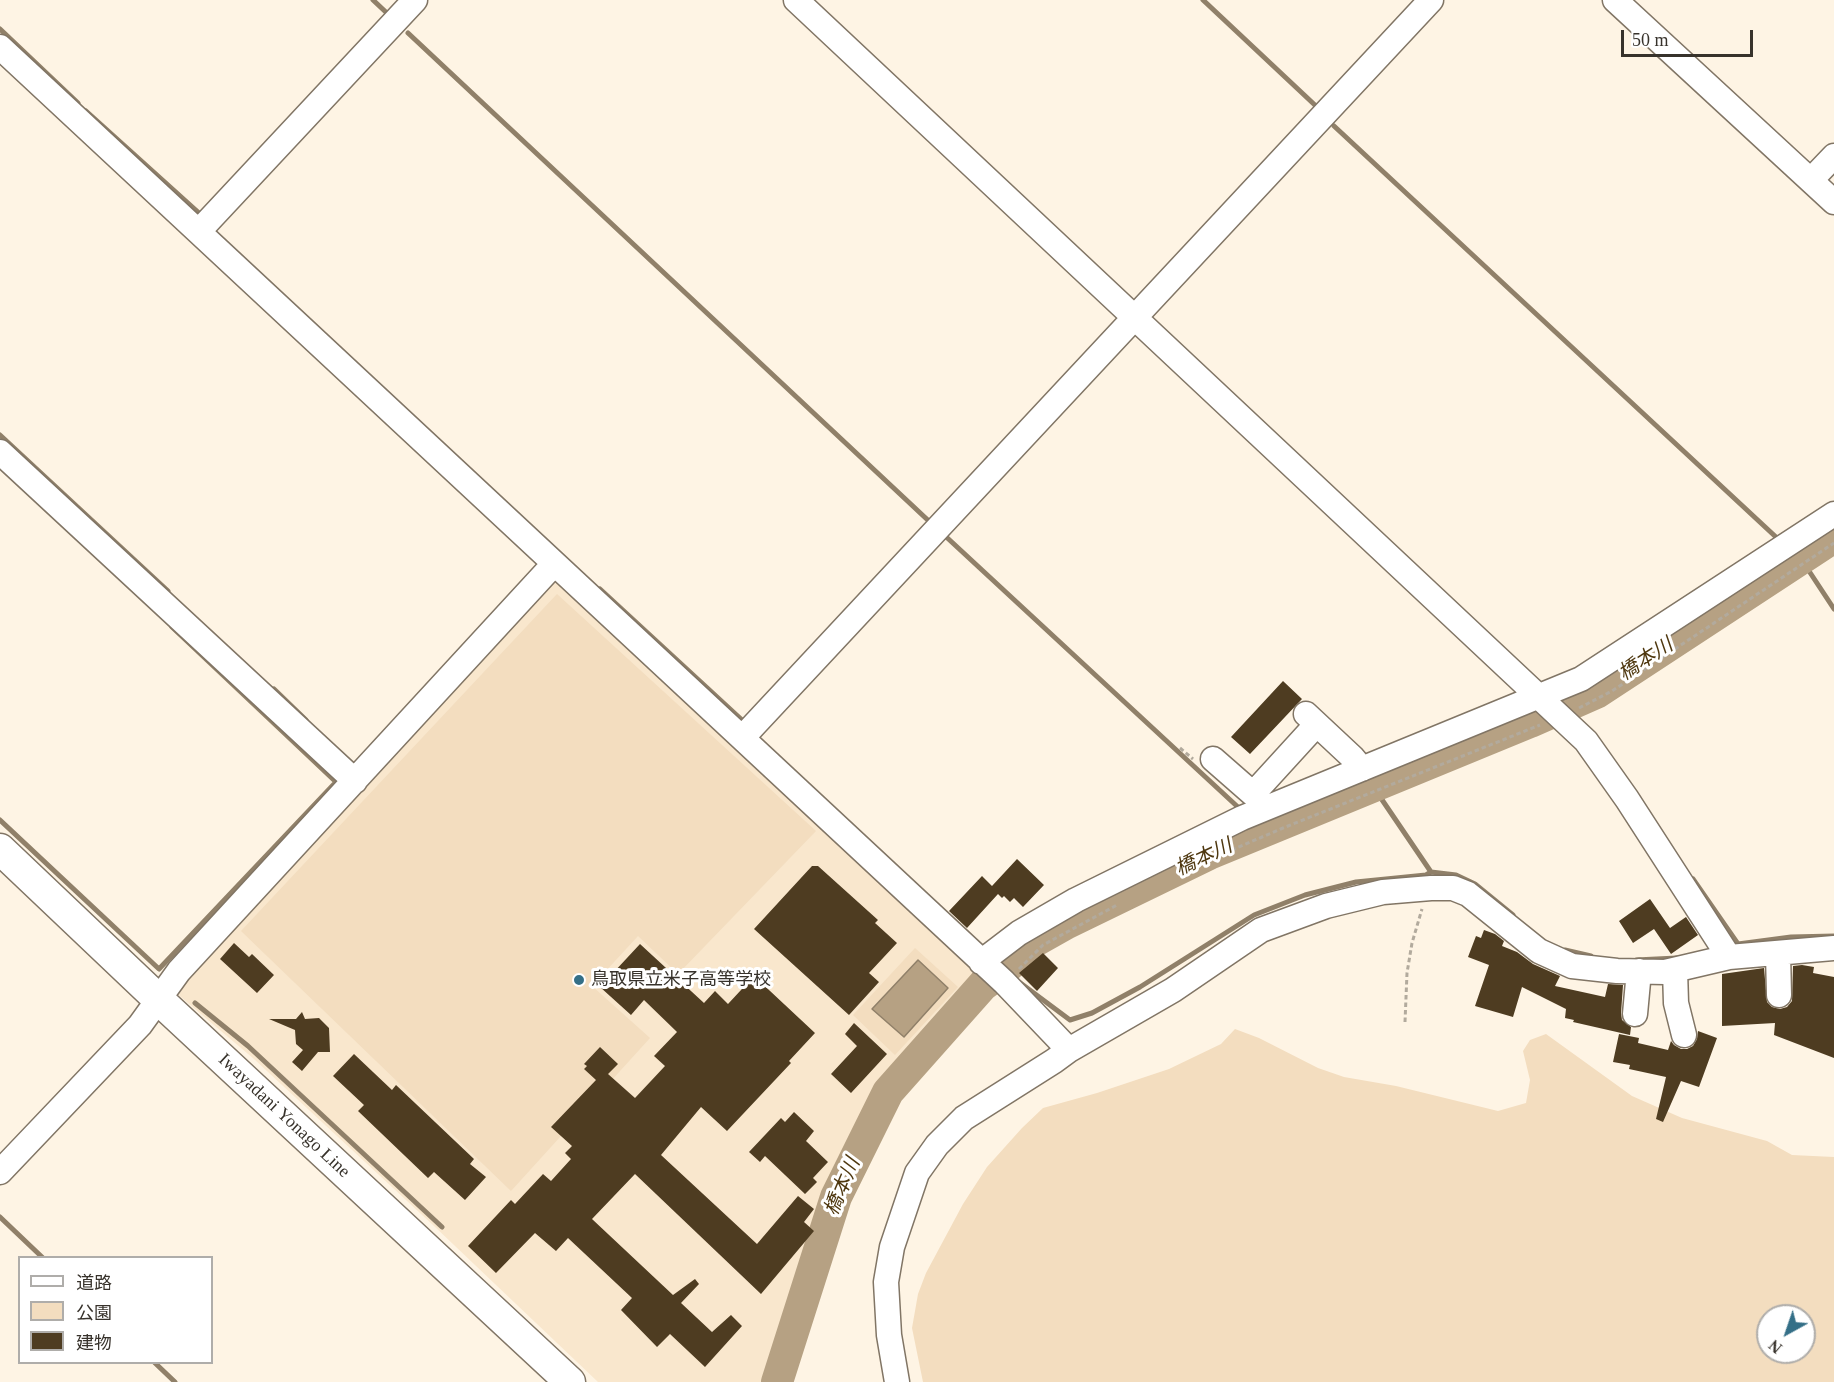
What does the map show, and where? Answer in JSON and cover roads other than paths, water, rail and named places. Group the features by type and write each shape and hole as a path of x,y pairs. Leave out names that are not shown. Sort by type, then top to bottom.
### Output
{"main road":[{"name":"Iwayadani Yonago Line","path":"0,849 570,1382"}],"street":[{"path":"199,231 415,0"},
{"path":"796,0 1586,741 1628,799 1729,957"},
{"path":"742,738 1431,0"},
{"path":"1615,0 1834,202"},
{"path":"0,47 995,974 1069,1050"},
{"path":"1811,180 1834,156"},
{"path":"0,452 355,781"},
{"path":"995,974 1019,933 1076,900 1242,818 1581,679 1834,514"},
{"path":"0,1172 140,1025 179,971 554,564"},
{"path":"1213,759 1253,794 1310,719 1362,769"},
{"path":"897,1382 889,1335 886,1282 892,1246 917,1173 937,1145 964,1118 1069,1050 1173,990 1261,930 1326,906 1383,892 1453,888 1468,894 1539,951 1572,966 1665,972 1729,957 1834,948"},
{"path":"1778,952 1779,995"},
{"path":"1675,970 1676,1003 1684,1035"},
{"path":"1635,1014 1639,972"}],"waterway":[{"path":"373,0 390,16"},
{"path":"1203,0 1317,107"},
{"path":"0,29 78,103"},
{"path":"408,33 932,524"},
{"path":"86,111 199,213"},
{"path":"1334,126 1777,538"},
{"path":"0,435 168,591"},
{"path":"942,533 1240,809"},
{"name":"橋本川","path":"777,1382 836,1197 888,1092 983,985 1005,969 1035,941 1209,854 1598,692 1834,537"},
{"path":"1809,571 1834,609"},
{"path":"600,589 742,720"},
{"path":"0,820 159,969 336,782 172,627"},
{"path":"274,689 306,720"},
{"path":"1372,785 1431,872"},
{"path":"1019,982 1070,1020 1092,1013 1140,987 1254,915 1305,895 1356,882 1426,875 1431,872 1456,875 1475,884 1513,915"},
{"path":"1693,879 1738,944 1791,937 1834,936"},
{"path":"1565,950 1591,956"},
{"path":"1636,960 1677,958"},
{"path":"195,1003 248,1046 442,1227"},
{"path":"0,1217 41,1256"},
{"path":"156,1364 175,1382"}],"place":[{"name":"鳥取県立米子高等学校","path":"579,980"}]}
